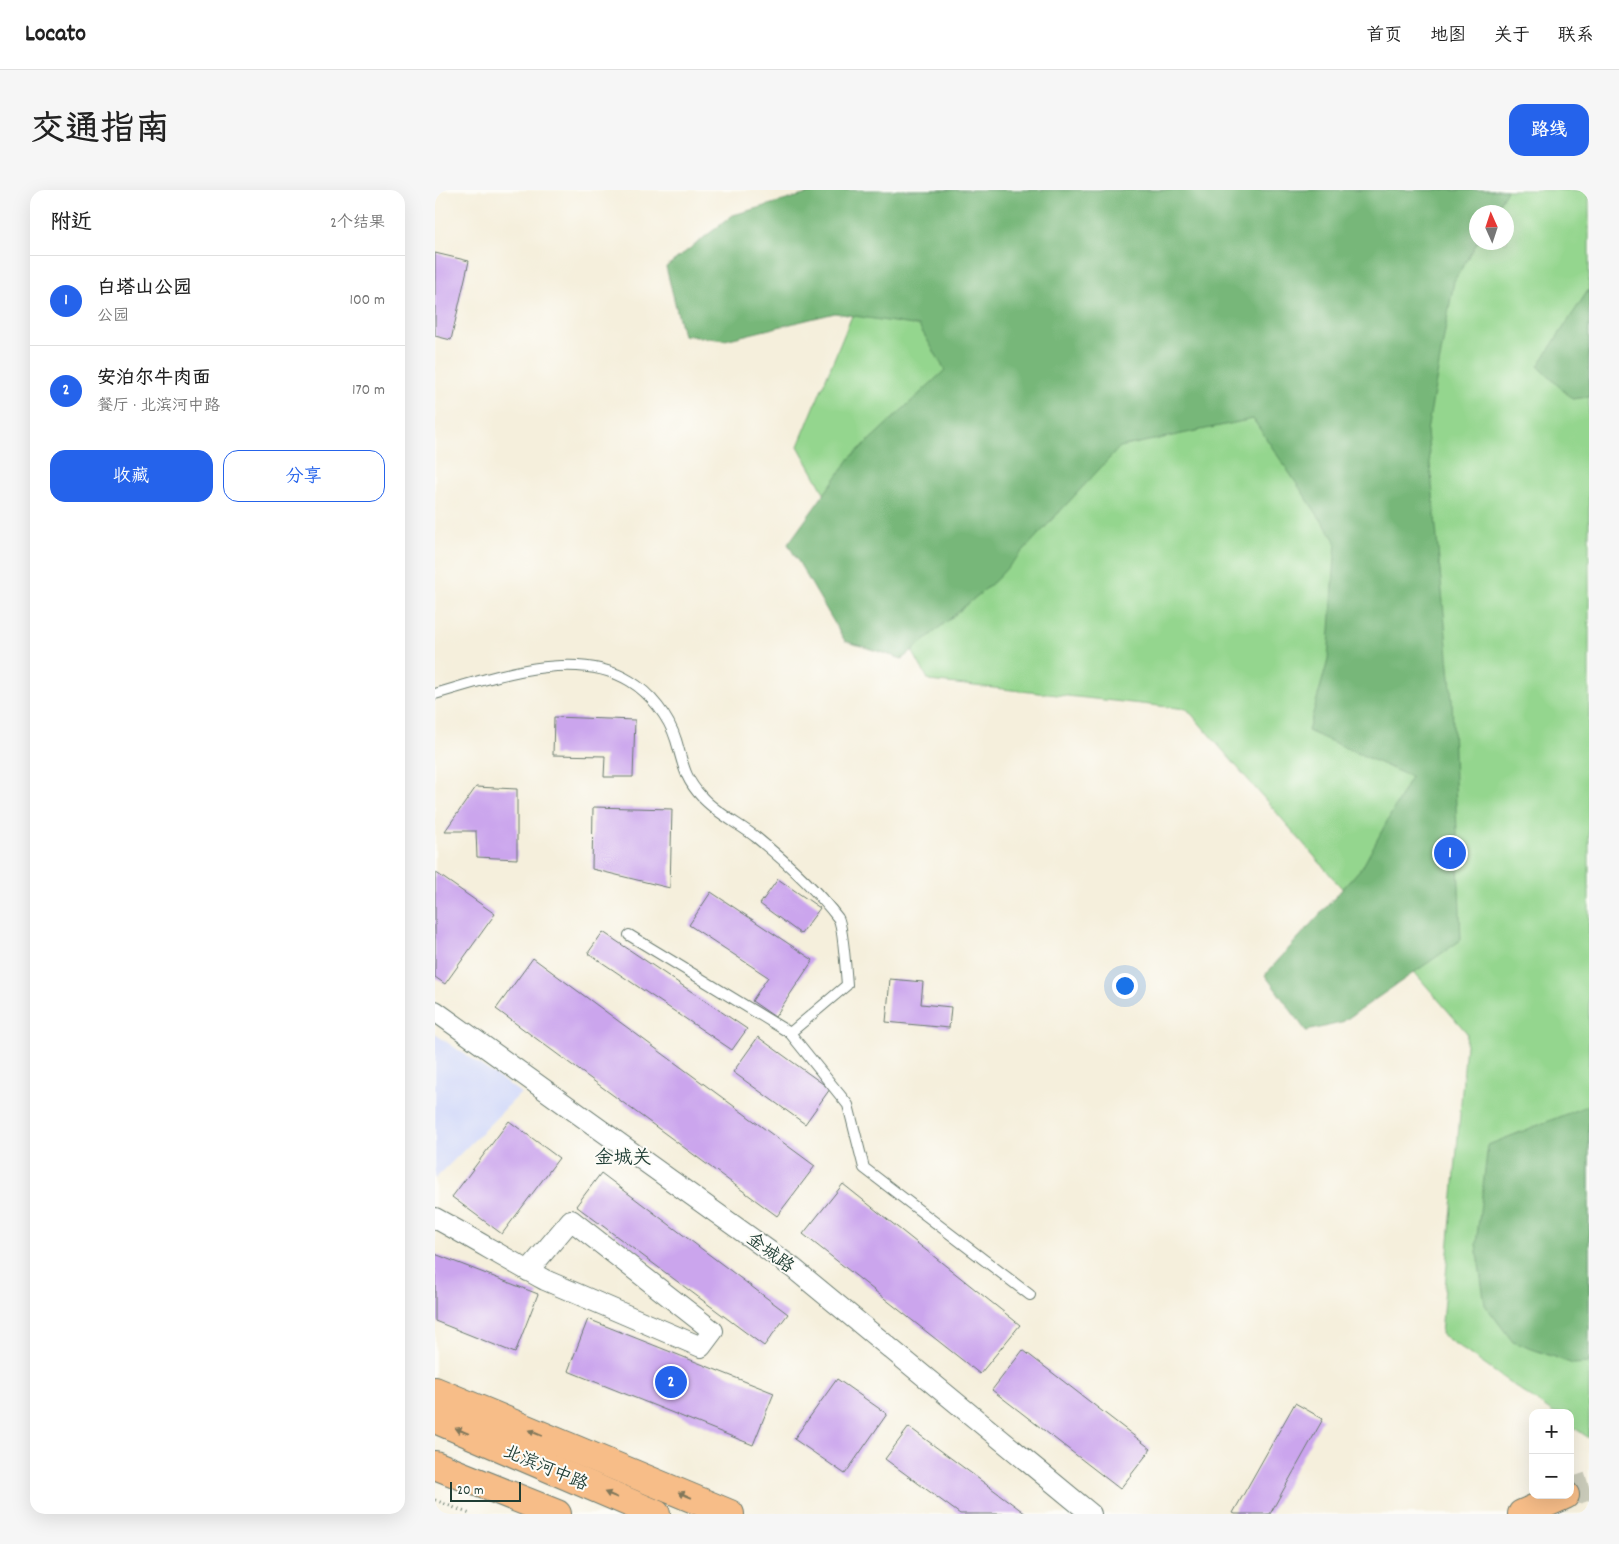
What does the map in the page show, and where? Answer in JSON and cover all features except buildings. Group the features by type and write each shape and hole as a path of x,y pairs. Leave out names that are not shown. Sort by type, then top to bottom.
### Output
{"main road":[{"path":"435,1391 730,1514"},
{"name":"北滨河中路","path":"435,1419 656,1514"},
{"path":"435,1465 557,1514"},
{"path":"1522,1514 1556,1499"}],"street":[{"name":"金城路","path":"435,1011 793,1268 1091,1514"},
{"path":"435,1218 528,1271 701,1347 713,1332 571,1220 528,1271"}],"lane":[{"path":"435,694 503,674 560,665 600,670 630,681 658,705 676,738 683,769 702,798 757,838 803,881 839,920 847,985 790,1033"},
{"path":"629,935 790,1033 848,1105 864,1168 1030,1294"}],"path":[{"path":"435,1500 470,1514"}],"shaded area":[{"path":"435,1034 521,1093 435,1179"}],"green space":[{"path":"821,190 1507,190 1498,205 1469,205 1469,250 1473,250 1454,281 1427,431 1452,699 1461,940 1341,1023 1306,1031 1265,975 1363,866 1411,777 1308,731 1328,660 1336,542 1253,419 1120,447 995,581 902,659 845,641 788,544 850,458 945,370 919,326 835,313 725,340 683,335 666,267 733,215"},
{"path":"904,190 1589,190 1589,1438 1574,1428 1574,1409 1547,1409 1441,1334 1467,1033 1187,709 929,681 798,446"},
{"path":"1589,289 1589,397 1572,399 1538,366"},
{"path":"1589,1105 1589,1363 1573,1364 1513,1342 1485,1305 1476,1244 1488,1145"}],"tunnel":[{"path":"1574,1491 1589,1486"}],"place":[{"name":"白塔山公园","path":"1450,853"},
{"name":"安泊尔牛肉面","path":"671,1382"}],"district":[{"name":"金城关","path":"623,1156"}]}
